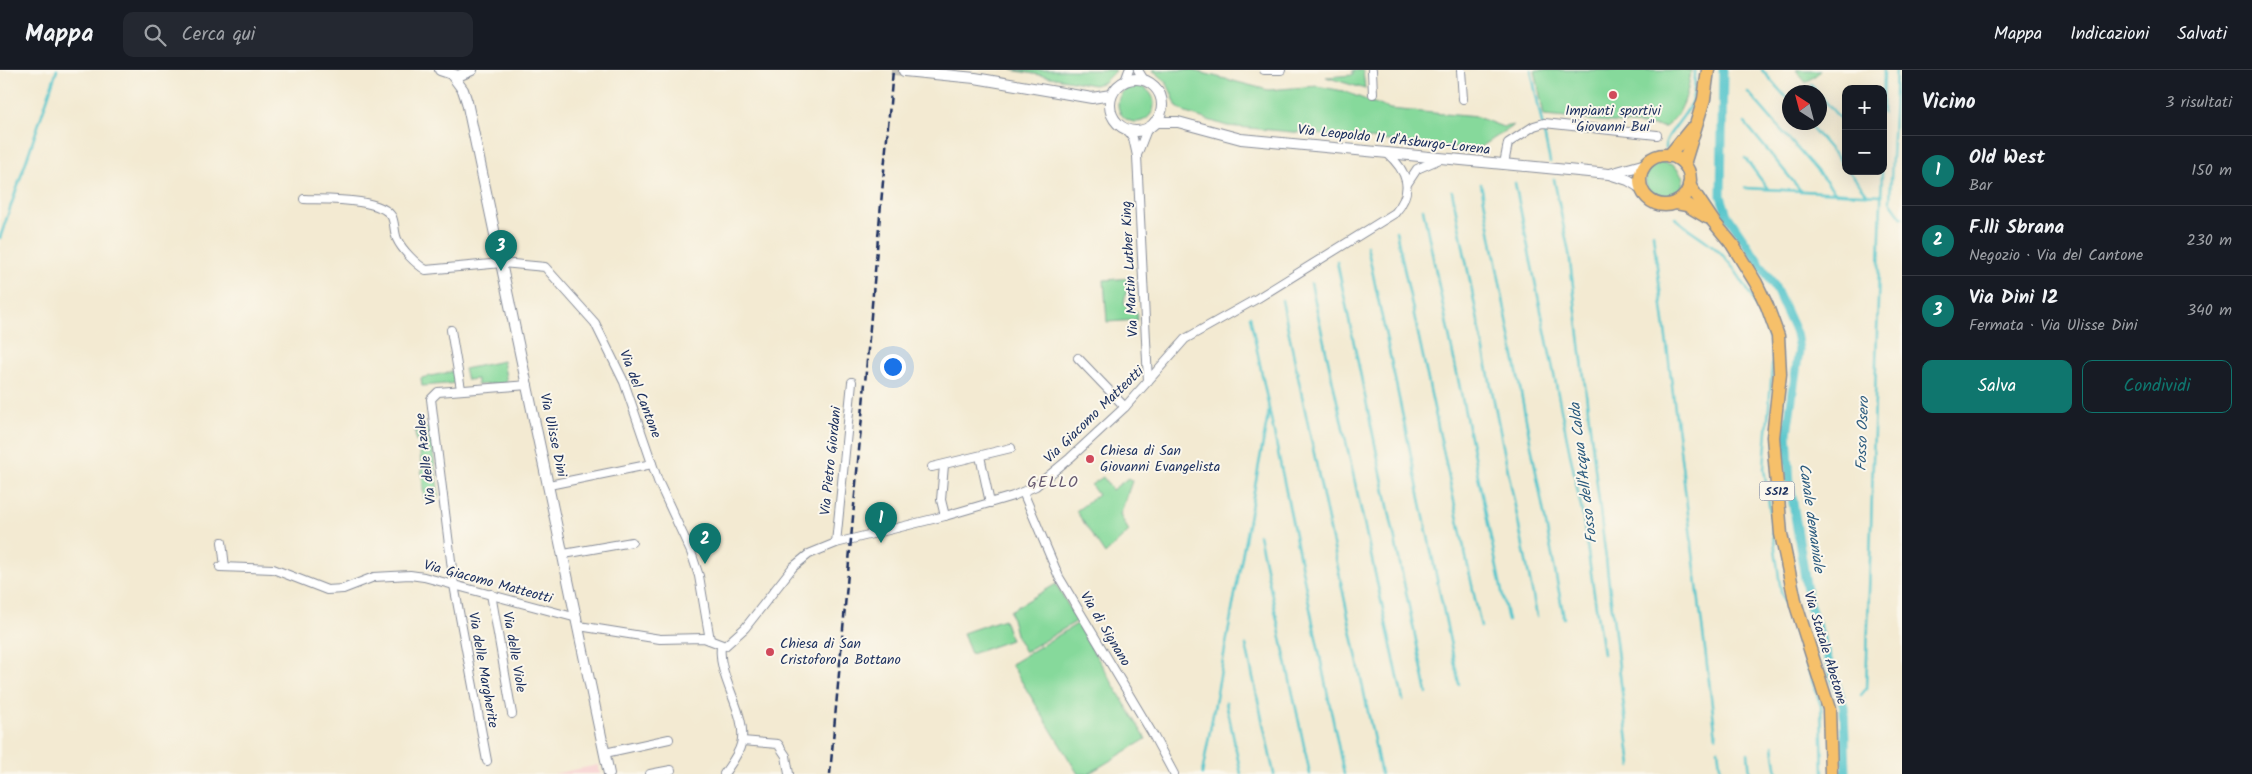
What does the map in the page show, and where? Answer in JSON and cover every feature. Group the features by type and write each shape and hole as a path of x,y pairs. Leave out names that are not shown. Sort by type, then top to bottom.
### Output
{"main road":[{"path":"1684,164 1707,90 1708,70"},
{"path":"1669,156 1695,124"},
{"path":"1669,156 1684,164 1689,174 1689,185 1685,194 1676,203 1666,205 1654,203 1645,195 1641,188 1640,176 1646,164 1656,157 1669,156"},
{"name":"Via Statale Abetone","path":"1689,185 1713,221 1732,244 1756,283 1778,336 1780,374 1773,437 1781,534 1796,605 1829,709 1831,774"},
{"name":"Via Statale Abetone","path":"1676,203 1687,205 1713,221"}],"street":[{"path":"440,70 452,76 463,90 468,102"},
{"path":"904,71 974,78 1092,98 1111,95 1125,81 1129,70"},
{"path":"1138,70 1144,80 1157,89 1162,104 1178,122"},
{"path":"1264,70 1281,70"},
{"path":"1372,70 1373,94"},
{"path":"1461,70 1462,99"},
{"path":"452,76 471,71"},
{"path":"468,102 466,87 471,71"},
{"path":"1125,81 1144,80"},
{"path":"1110,110 1111,95"},
{"path":"1092,98 1110,110 1116,122 1127,129 1133,138 1136,156"},
{"name":"Via Ulisse Dini","path":"468,102 609,774"},
{"path":"1136,156 1142,137 1162,104"},
{"name":"Via Leopoldo II d'Asburgo-Lorena","path":"1151,125 1178,122 1241,139 1609,174"},
{"path":"1504,164 1508,143 1541,123 1658,135"},
{"path":"1127,129 1138,130 1151,125"},
{"path":"1387,153 1402,169 1407,184"},
{"name":"Via Martin Luther King","path":"1136,156 1148,381"},
{"name":"Via Giacomo Matteotti","path":"222,542 222,567 273,569 327,590 343,589 374,577 410,575 491,594 578,622 660,639 704,638 721,647 727,645 746,628 793,567 804,558 836,542 945,516 1023,492 1054,472 1125,407 1185,339 1258,298 1395,213 1405,196 1407,184 1417,169 1442,158"},
{"path":"1609,174 1646,164"},
{"path":"1609,174 1628,180 1641,188"},
{"name":"Via del Cantone","path":"304,199 354,201 369,204 386,211 391,216 398,240 420,267 426,270 502,263 537,264 545,267 595,323 624,382 652,464 697,568 710,640"},
{"path":"450,330 461,389"},
{"path":"1078,358 1125,407"},
{"name":"Via Pietro Giordani","path":"836,542 852,382"},
{"name":"Via delle Azalee","path":"454,584 431,399 438,392 528,386"},
{"path":"932,468 1011,448"},
{"path":"980,456 990,503"},
{"path":"549,485 652,464"},
{"path":"944,465 941,500 945,516"},
{"name":"Via di Signano","path":"1023,492 1059,577 1152,733 1174,774"},
{"path":"564,554 632,542"},
{"name":"Via delle Margherite","path":"454,584 487,761"},
{"name":"Via delle Viole","path":"491,594 512,714"},
{"path":"721,647 721,661 742,731 742,741 724,774"},
{"path":"605,753 669,739"},
{"path":"742,741 778,744 786,756 789,774"},
{"path":"650,774 671,770"}],"shaded area":[{"path":"598,765 600,774 553,774"}],"green space":[{"path":"1012,70 1116,70 1104,82 1094,85"},
{"path":"1152,70 1191,70 1268,90 1317,86 1343,91 1390,109 1477,117 1503,127 1514,125 1478,149 1227,126 1186,113 1177,107 1166,82"},
{"path":"1353,70 1363,70 1365,89 1326,77 1353,75"},
{"name":"Impianti sportivi \"Giovanni Bui\"","path":"1535,70 1691,70 1681,109 1665,127 1544,116"},
{"path":"1796,70 1822,70 1806,83"},
{"path":"1136,86 1149,91 1154,104 1149,117 1136,122 1123,117 1118,104 1123,91"},
{"path":"1660,162 1674,165 1683,177 1682,187 1671,198 1659,198 1650,192 1647,187 1646,176 1648,170"},
{"path":"1134,278 1135,287 1126,292 1124,303 1129,310 1137,312 1137,320 1107,322 1104,280"},
{"path":"503,361 507,383 477,385 477,379 467,380 464,369"},
{"path":"455,371 458,383 422,386 421,378"},
{"path":"430,428 439,497 424,499 419,441 416,441 415,431"},
{"path":"1103,477 1112,490 1128,478 1132,481 1120,515 1129,531 1105,554 1076,511 1098,495 1091,485"},
{"path":"1056,584 1077,621 1025,652 1017,638 1010,611"},
{"path":"1004,619 1011,640 971,654 963,633"},
{"path":"1077,624 1146,739 1088,774 1078,774 1011,664"}],"waterway":[{"path":"0,238 57,70"},
{"name":"Fosso dell'Acqua Calda","path":"1531,70 1550,162"},
{"path":"1665,148 1668,138 1692,101 1695,70"},
{"name":"Canale demaniale","path":"1723,70 1721,196 1727,215 1774,285 1796,333 1799,350 1787,433 1790,484 1809,603 1844,707 1846,774"},
{"path":"1762,70 1782,93"},
{"name":"Fosso Osero","path":"1884,70 1884,85"},
{"path":"1896,70 1890,201 1902,218"},
{"path":"1748,92 1836,193"},
{"path":"1827,103 1842,121"},
{"path":"1745,123 1801,191"},
{"path":"1814,130 1842,163"},
{"path":"1745,158 1768,189"},
{"path":"1852,175 1868,195"},
{"name":"Fosso Osero","path":"1861,695 1866,689 1882,175"},
{"name":"Fosso dell'Acqua Calda","path":"1554,179 1569,253 1631,766"},
{"path":"1515,183 1582,512 1603,654"},
{"path":"1481,184 1564,618"},
{"path":"1745,188 1881,195"},
{"path":"1452,191 1537,616"},
{"path":"1423,209 1508,621"},
{"path":"1675,218 1706,240 1725,258 1752,298 1770,343 1773,356 1764,468 1781,592 1821,706 1823,774"},
{"path":"1396,231 1481,627"},
{"path":"1653,234 1716,737"},
{"path":"1367,246 1459,684"},
{"path":"1337,262 1427,693"},
{"path":"1311,283 1403,700"},
{"path":"1282,300 1381,774"},
{"path":"1250,316 1344,774"},
{"path":"1202,774 1269,410"},
{"path":"1259,535 1310,774"},
{"path":"1246,645 1274,774"},
{"path":"1226,702 1241,774"},
{"path":"1773,746 1777,774"},
{"path":"1718,749 1721,774"},
{"path":"1748,753 1750,774"}],"tunnel":[{"path":"891,70 904,71"}],"railway":[{"path":"830,774 893,70"}],"place":[{"name":"Impianti sportivi \"Giovanni Bui\"","path":"1613,95"},
{"name":"Via Dini 12","path":"501,271"},
{"name":"Chiesa di San Giovanni Evangelista","path":"1090,459"},
{"name":"Old West","path":"881,543"},
{"name":"F.lli Sbrana","path":"705,564"},
{"name":"Chiesa di San Cristoforo a Bottano","path":"770,652"}],"district":[{"name":"GELLO","path":"1053,482"}]}
